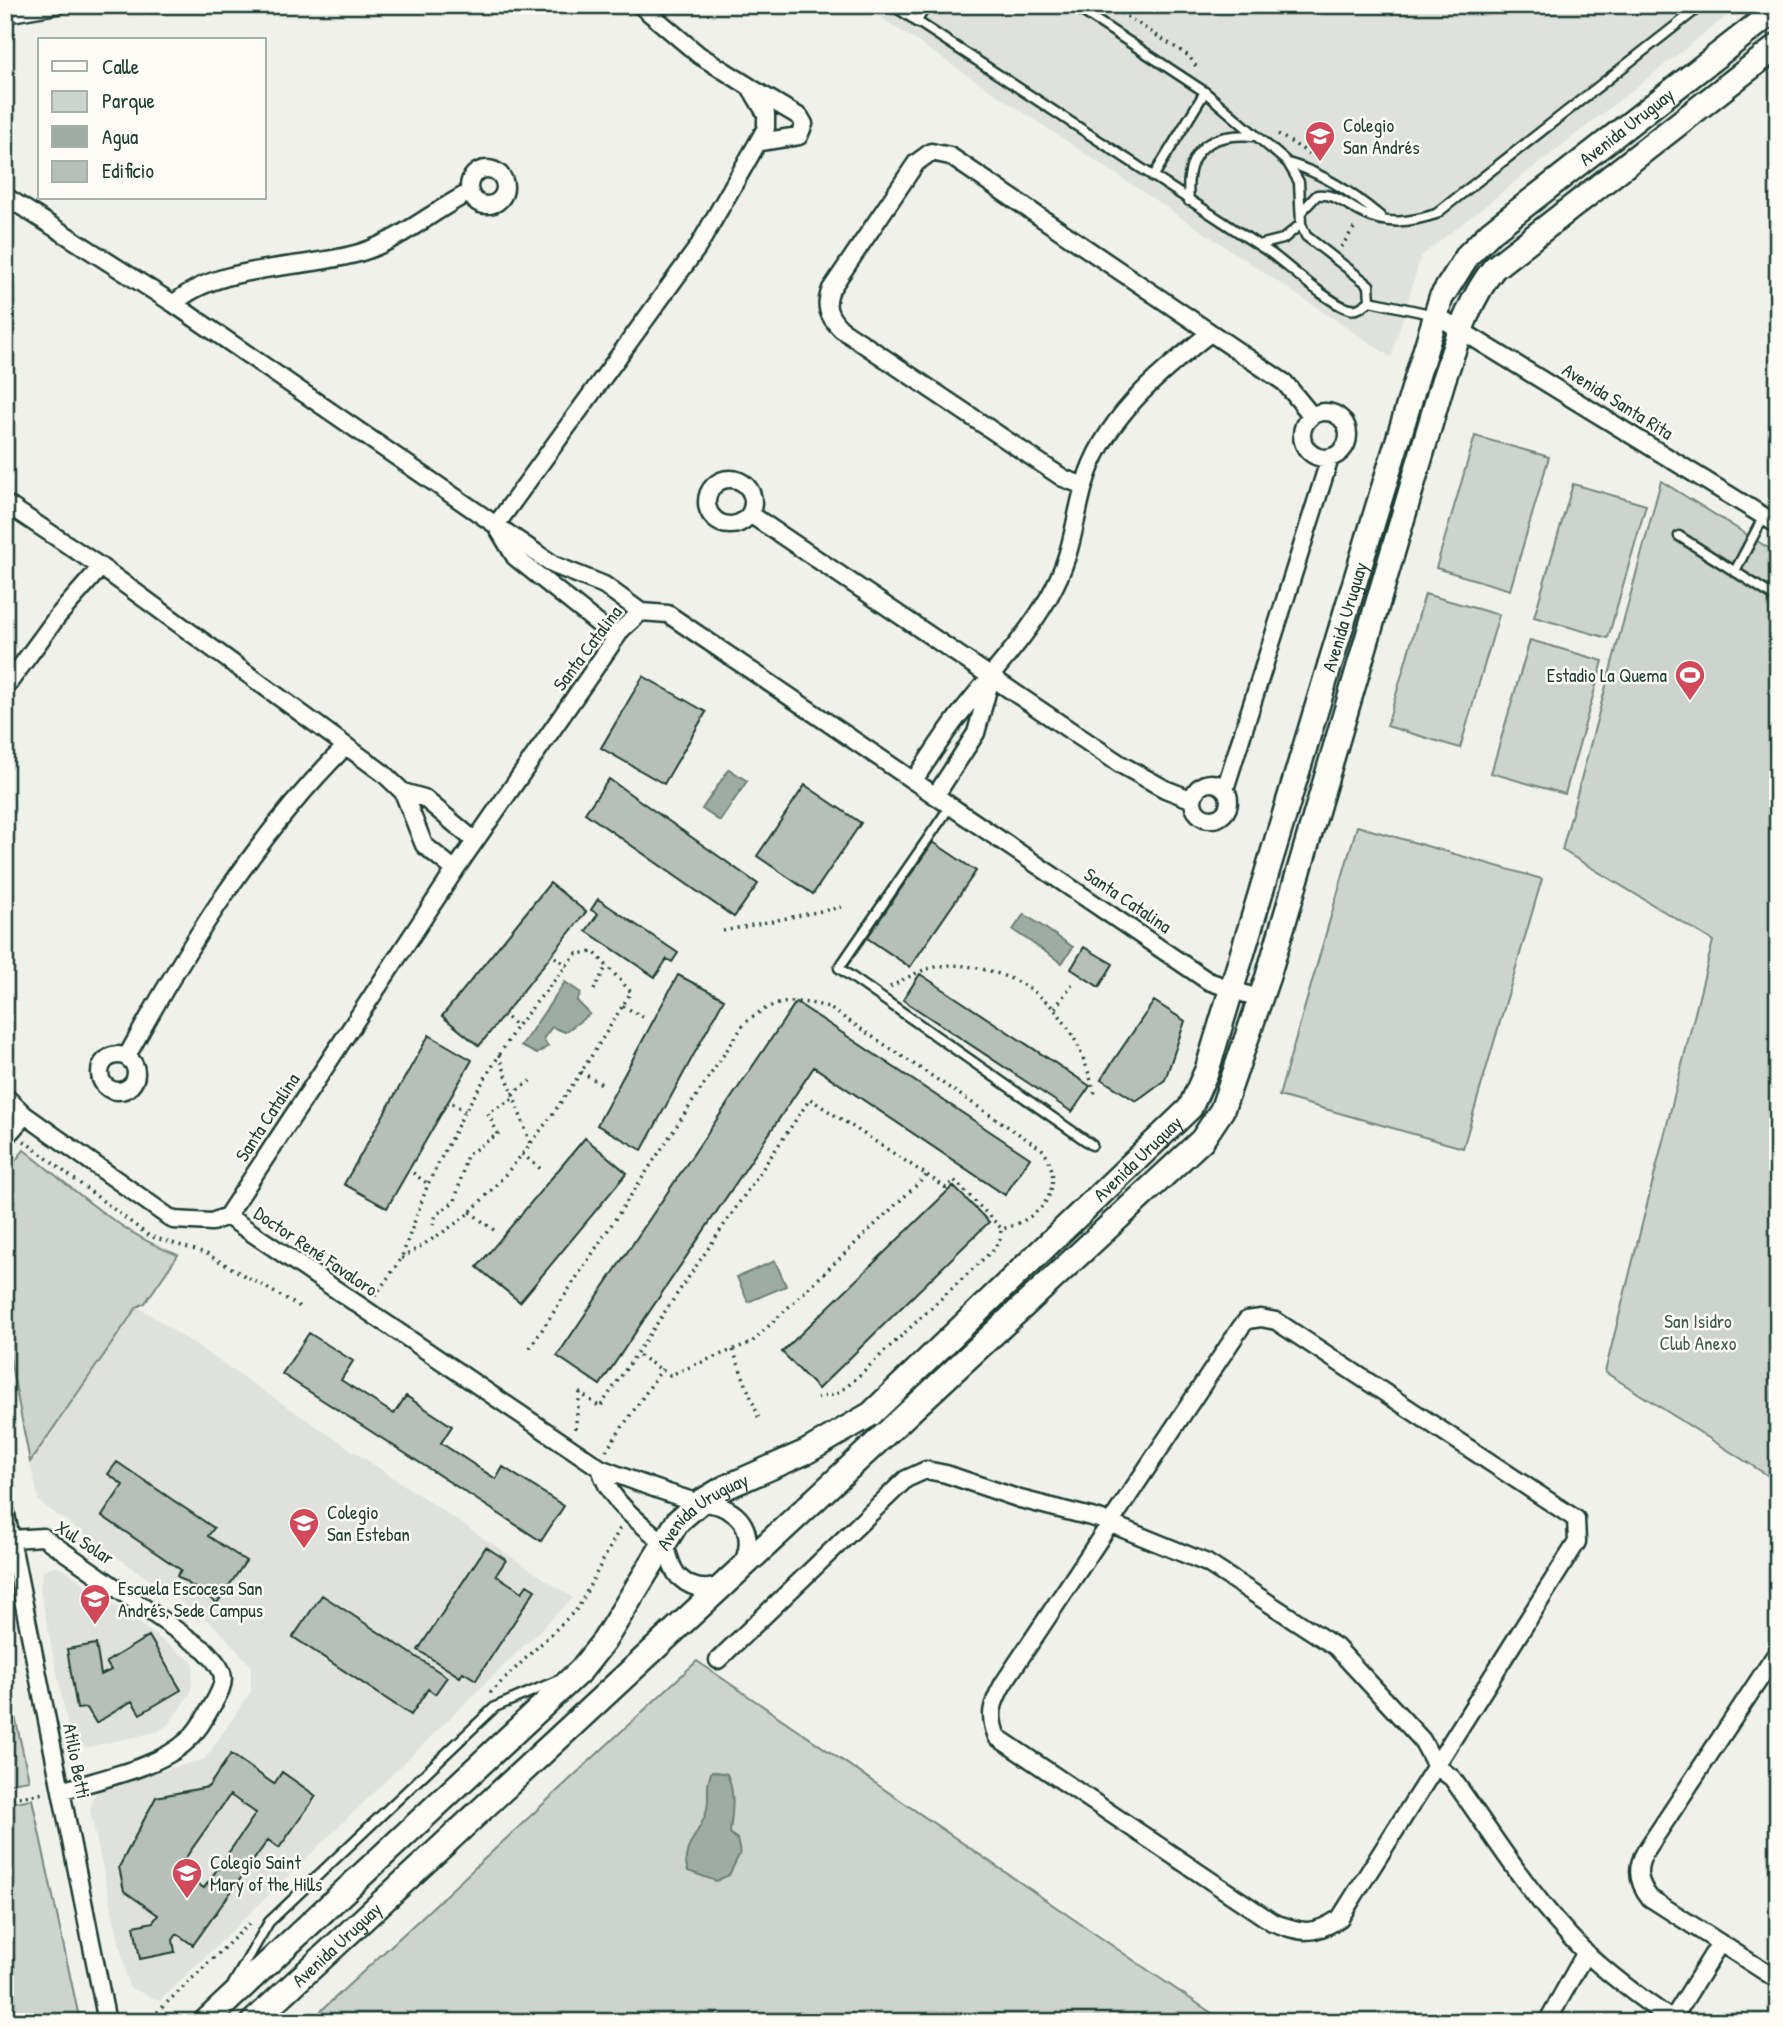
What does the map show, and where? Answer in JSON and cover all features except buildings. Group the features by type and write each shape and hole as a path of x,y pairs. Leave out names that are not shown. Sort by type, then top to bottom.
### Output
{"main road":[{"name":"Avenida Uruguay","path":"212,2015 581,1670 604,1641 678,1521 699,1503 845,1432 872,1415 1166,1135 1190,1108 1200,1090 1232,989 1436,315 1455,273 1491,232 1778,8"},
{"name":"Avenida Uruguay","path":"253,2022 1202,1140 1222,1110 1261,999 1461,328 1481,285 1494,268 1778,46"}],"street":[{"path":"5,14 57,5"},
{"path":"640,5 699,55 793,112 804,124 799,136 760,142"},
{"path":"496,525 698,247 760,142 766,128 766,114 750,87"},
{"path":"1084,486 1045,466 841,329 830,318 827,299 831,289 916,163 931,152 950,156 1285,383 1312,416"},
{"path":"174,304 187,291 212,281 364,251 412,228 440,207 470,192"},
{"path":"5,195 174,304 554,565 604,585 641,612"},
{"name":"Avenida Santa Rita","path":"1436,315 1771,521"},
{"path":"914,780 957,718 1026,633 1065,566 1073,542 1084,486 1107,438 1135,398 1210,333"},
{"path":"1326,412 1345,423 1347,445 1343,451 1330,458 1314,456 1303,444 1302,428 1312,416 1326,412"},
{"path":"1225,789 1208,783 1197,789 1193,800 1200,816 1217,818 1229,806 1225,789 1330,458"},
{"path":"5,503 101,567 346,746 402,792 424,798 475,841"},
{"path":"750,514 1120,764 1165,789 1193,800"},
{"path":"496,525 515,557 616,638"},
{"path":"5,688 57,617 101,567"},
{"name":"Santa Catalina","path":"227,1216 455,870 616,638 631,619 641,612 668,614 1208,981 1261,999"},
{"path":"936,795 976,733 992,677"},
{"path":"127,1056 205,925 297,800 346,746"},
{"path":"402,792 424,845 455,870"},
{"name":"Doctor René Favaloro","path":"5,1096 25,1115 173,1220 212,1223 227,1216 598,1467 699,1503"},
{"path":"5,1138 25,1115"},
{"path":"1261,1318 1276,1321 1559,1505 1576,1519 1577,1542 1436,1766 1340,1917 1321,1930 1300,1932 1272,1922 997,1737 991,1723 990,1706 1247,1320 1261,1318"},
{"path":"598,1467 616,1503 664,1543 668,1563 680,1578 698,1586 717,1586 734,1577 746,1559 748,1538 739,1519 722,1507 699,1503"},
{"path":"718,1660 906,1479 919,1472 946,1474 1110,1524 1207,1563 1336,1647 1422,1740 1436,1766 1452,1778 1527,1881 1586,1952 1673,2021 1720,1943"},
{"name":"Atilio Betti","path":"5,1509 107,2022"},
{"name":"Xul Solar","path":"11,1539 43,1537 205,1650 223,1672 224,1686 206,1716 188,1740 176,1750 157,1760 61,1791"},
{"path":"1778,1651 1639,1862 1642,1887 1650,1898 1778,1980"},
{"path":"1547,2022 1586,1952"}],"lane":[{"path":"892,5 902,8 916,22 1259,246 1350,309 1361,308 1370,301 1436,315"},
{"path":"916,22 927,5"},
{"path":"1073,5 1205,92 1288,163 1299,182 1301,225 1306,236 1368,285 1370,301"},
{"path":"1301,212 1317,195 1328,194 1363,214 1402,224 1436,214 1702,5"},
{"path":"1153,177 1205,92"},
{"path":"1189,201 1188,169 1195,155 1217,139 1227,136 1254,136"},
{"path":"1288,163 1315,171 1360,199 1382,218"},
{"path":"1259,246 1283,239 1301,225"},
{"path":"1734,571 1771,521"},
{"path":"1679,536 1778,599"},
{"path":"951,806 839,968 1092,1145"},
{"path":"212,2015 269,1922 495,1707 581,1670"}],"path":[{"path":"723,931 841,907"},
{"path":"387,1280 401,1259 428,1184 465,1111 517,1026 576,954 594,952 631,992 623,1006 581,1072 522,1154 470,1212 401,1259"},
{"path":"555,957 567,965"},
{"path":"594,990 607,965"},
{"path":"876,994 924,970 948,965 968,966 1008,977 1034,990 1055,1008 1083,1053 1095,1094"},
{"path":"1055,1008 1072,984"},
{"path":"530,1348 744,1024 755,1013 793,999 828,1007 1043,1150 1051,1163 1052,1189 1044,1205 1021,1224 1002,1228"},
{"path":"623,1006 643,1017"},
{"path":"508,1018 517,1026"},
{"path":"499,1055 530,1143"},
{"path":"581,1072 605,1086"},
{"path":"433,1225 436,1215 455,1201 467,1155 498,1134 488,1113 534,1078"},
{"path":"572,1450 580,1393 600,1407 810,1099 946,1188 954,1180 1002,1228"},
{"path":"452,1103 465,1111"},
{"path":"522,1154 541,1169"},
{"path":"413,1173 428,1184"},
{"path":"635,1353 670,1374 752,1342 927,1175"},
{"path":"470,1212 494,1230"},
{"path":"817,1398 837,1394 850,1384 994,1249 1002,1228"},
{"path":"733,1350 759,1419"},
{"path":"598,1467 662,1369"},
{"path":"5,1799 61,1791"}],"shaded area":[{"name":"Colegio San Andrés","path":"862,5 1741,5 1421,256 1391,357"},
{"name":"Colegio San Esteban","path":"137,1306 573,1598 160,2001 129,1987 90,1810 93,1798 98,1790 106,1786 205,1759 251,1691 251,1666 215,1626 39,1502 30,1462"},
{"name":"Escuela Escocesa San Andrés, Sede Campus","path":"55,1566 67,1571 194,1663 191,1692 169,1724 157,1732 88,1747 77,1745 70,1737 40,1590 42,1573"}],"green space":[{"path":"1475,436 1549,457 1510,590 1436,568"},
{"name":"San Isidro Club Anexo","path":"1661,481 1778,554 1778,1482 1605,1372 1713,941 1562,850"},
{"path":"1573,484 1646,505 1608,638 1534,617"},
{"path":"1425,594 1499,615 1460,748 1387,726"},
{"path":"1530,640 1603,661 1565,794 1491,773"},
{"path":"1357,826 1542,879 1463,1148 1279,1096"},
{"path":"24,1150 116,1222 178,1255 145,1303 137,1307 30,1462 5,1333 5,1174"},
{"path":"697,1661 1161,1979 1225,2022 309,2022"},
{"path":"5,1671 29,1780 5,1784"},
{"path":"32,1799 80,2022 5,2022 5,1804"}],"water":[{"path":"729,769 747,781 720,821 702,809"},
{"path":"1024,914 1073,947 1062,963 1013,930"},
{"path":"565,982 581,993 577,1001 590,1014 565,1032 552,1027 543,1039 548,1046 537,1054 521,1046"},
{"path":"775,1261 786,1286 748,1302 737,1277"},
{"path":"712,1771 727,1774 730,1782 733,1803 730,1833 737,1839 740,1853 729,1875 716,1881 688,1871 686,1862 689,1847 707,1809"}],"place":[{"name":"Colegio San Andrés","path":"1320,163"},
{"name":"Estadio La Quema","path":"1690,702"},
{"name":"Colegio San Esteban","path":"304,1550"},
{"name":"Escuela Escocesa San Andrés, Sede Campus","path":"95,1626"},
{"name":"Colegio Saint Mary of the Hills","path":"187,1900"}]}
